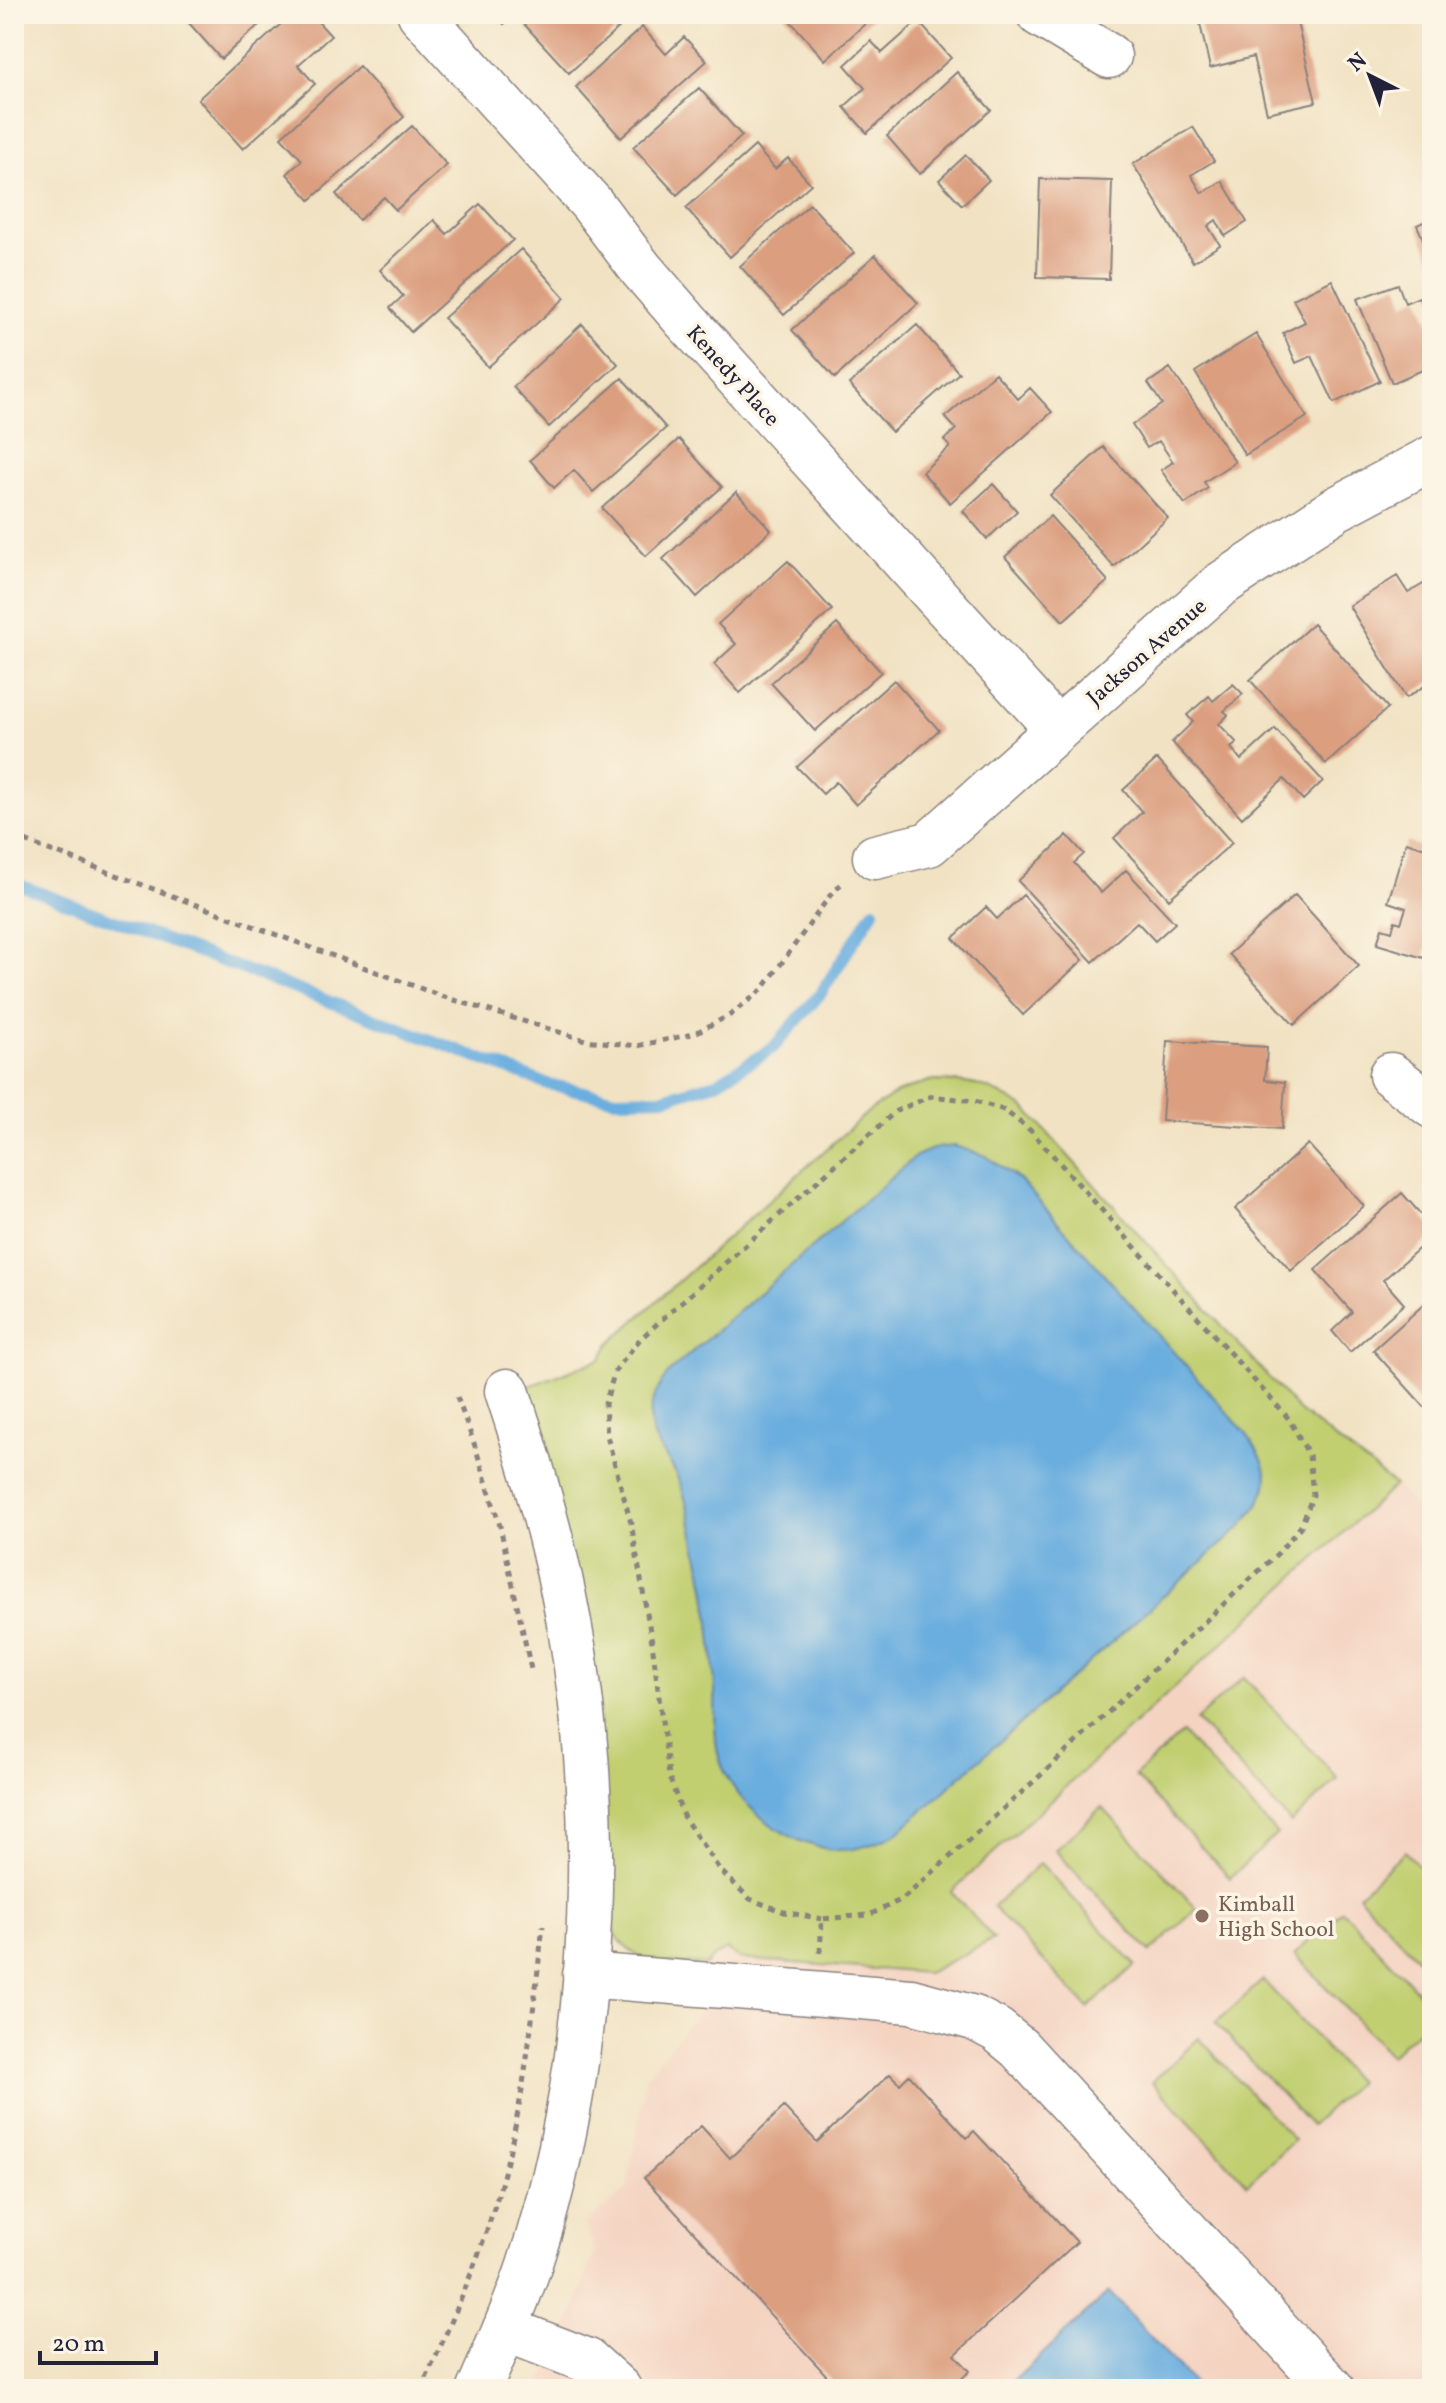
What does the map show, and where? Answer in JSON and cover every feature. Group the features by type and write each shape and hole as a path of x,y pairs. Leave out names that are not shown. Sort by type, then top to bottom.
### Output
{"street":[{"name":"Kenedy Place","path":"420,14 591,203 641,269 686,321 1057,729"},
{"path":"1039,14 1109,56"},
{"name":"Jackson Avenue","path":"875,857 929,844 1220,585 1336,509 1432,458"},
{"path":"1391,1075 1432,1106"},
{"path":"479,2389 533,2254 557,2160 574,2068 590,1915 586,1760 577,1673 564,1593 542,1499 507,1391"},
{"path":"585,1975 911,2001 974,2018 997,2030 1019,2048 1332,2389"},
{"path":"505,2329 588,2361 619,2389"}],"path":[{"path":"14,837 441,996 585,1040 637,1046 693,1034 730,1015 752,998 763,989 834,890 875,857"},
{"path":"931,1096 975,1101 1004,1110 1031,1131 1289,1419 1309,1455 1313,1495 1301,1526 1278,1553 1052,1765 903,1899 869,1915 822,1919 784,1912 750,1899 719,1869 683,1816 669,1776 650,1627 631,1523 607,1436 605,1404 615,1371 640,1339 896,1111 931,1096"},
{"path":"457,1397 500,1526 534,1682"},
{"path":"421,2389 476,2256 504,2175 523,2092 544,1916"},
{"path":"819,1994 822,1919"}],"shaded area":[{"name":"Kimball High School","path":"1395,1485 1432,1525 1432,2389 539,2389 578,2301 595,2252 585,2224 627,2189 646,2077 703,2006 706,1965 712,1958 728,1949 739,1959 926,1973 993,1940 951,1893"}],"green space":[{"path":"929,1081 980,1086 1025,1108 1298,1410 1395,1485 951,1892 994,1939 927,1973 739,1959 727,1949 706,1965 650,1960 628,1949 612,1924 527,1387 601,1359 610,1343 869,1111 897,1093"},
{"path":"1244,1677 1338,1779 1291,1823 1196,1720"},
{"path":"1182,1733 1277,1834 1230,1878 1135,1776"},
{"path":"1102,1807 1197,1909 1150,1952 1055,1850"},
{"path":"1405,1851 1432,1881 1432,1974 1358,1895"},
{"path":"1040,1863 1135,1965 1088,2008 993,1907"},
{"path":"1342,1910 1432,2007 1432,2017 1390,2056 1295,1954"},
{"path":"1263,1980 1357,2082 1311,2126 1216,2023"},
{"path":"1199,2038 1294,2140 1247,2184 1152,2082"}],"water":[{"path":"955,1146 986,1156 1021,1181 1246,1433 1263,1461 1267,1482 1259,1503 1240,1528 895,1835 852,1849 818,1847 800,1841 765,1820 736,1791 719,1757 715,1733 712,1641 702,1573 684,1496 653,1434 651,1409 656,1393 669,1372 916,1156 935,1148"},
{"path":"1109,2292 1199,2389 1005,2389"}],"building":[{"path":"181,14 271,14 221,59"},
{"path":"292,14 311,14 331,36 298,65 315,84 243,149 198,99"},
{"path":"495,14 515,14 504,24"},
{"path":"536,14 634,14 569,73 524,24"},
{"path":"784,14 876,14 825,60"},
{"path":"1295,14 1316,102 1267,113 1253,57 1210,68 1198,15"},
{"path":"918,21 951,58 867,133 844,107 865,88 845,65 871,41 882,53"},
{"path":"642,27 666,54 684,37 707,61 621,138 576,87"},
{"path":"359,66 404,117 310,200 287,174 302,160 281,137"},
{"path":"957,72 991,110 920,174 887,136"},
{"path":"699,88 742,136 677,195 633,147"},
{"path":"412,126 447,165 396,210 384,197 359,220 336,194"},
{"path":"1193,127 1214,161 1191,175 1202,193 1222,181 1247,222 1225,236 1216,220 1208,226 1220,245 1193,262 1133,164"},
{"path":"755,146 775,169 788,158 811,184 730,257 686,208"},
{"path":"966,155 989,180 962,205 939,180"},
{"path":"1040,179 1112,181 1109,279 1037,277"},
{"path":"480,204 513,240 411,332 390,308 403,296 380,270 434,220 447,234"},
{"path":"810,204 854,253 784,315 740,266"},
{"path":"1432,218 1432,260 1417,225"},
{"path":"521,249 565,298 488,367 444,318"},
{"path":"875,255 918,303 835,378 792,330"},
{"path":"1332,280 1380,381 1334,403 1312,356 1296,363 1283,333 1305,322 1293,299"},
{"path":"1398,284 1405,303 1419,297 1432,328 1432,366 1392,383 1357,299"},
{"path":"582,324 618,364 549,427 513,387"},
{"path":"917,325 959,373 892,432 849,384"},
{"path":"1256,334 1307,417 1245,455 1195,372"},
{"path":"1170,368 1235,462 1204,482 1208,488 1185,504 1161,470 1173,462 1159,441 1147,448 1132,425 1162,404 1148,383"},
{"path":"995,373 1018,399 1030,388 1052,412 950,503 922,472 950,447 944,440 956,429 945,417"},
{"path":"622,378 666,428 593,492 574,470 554,488 530,460"},
{"path":"679,439 722,487 646,556 602,508"},
{"path":"1103,447 1168,518 1114,567 1050,495"},
{"path":"993,484 1017,511 987,539 963,511"},
{"path":"736,492 771,530 697,597 663,559"},
{"path":"1050,516 1108,581 1063,621 1005,557"},
{"path":"788,561 832,610 740,693 714,664 736,644 718,624"},
{"path":"1397,576 1408,593 1430,580 1432,583 1432,681 1406,698 1349,606"},
{"path":"837,624 881,672 815,731 771,683"},
{"path":"1313,624 1388,708 1326,764 1250,680"},
{"path":"894,680 939,730 856,805 836,782 823,794 797,767"},
{"path":"1233,684 1243,694 1224,711 1228,715 1219,724 1237,743 1231,748 1241,760 1275,729 1323,781 1303,800 1284,779 1242,818 1172,742 1193,722 1187,715 1209,696 1213,701"},
{"path":"1157,759 1232,843 1169,899 1114,838 1142,812 1123,790"},
{"path":"1067,835 1084,854 1074,863 1101,893 1126,870 1175,923 1155,941 1137,922 1093,962 1018,881"},
{"path":"1406,842 1432,850 1432,938 1424,958 1377,944 1382,928 1392,931 1395,921 1401,923 1406,908 1388,902"},
{"path":"1023,895 1083,960 1023,1015 953,938 986,907 997,919"},
{"path":"1295,895 1359,966 1294,1025 1229,954"},
{"path":"1167,1041 1267,1047 1265,1080 1285,1082 1282,1129 1162,1121"},
{"path":"1308,1144 1364,1206 1291,1271 1235,1209"},
{"path":"1402,1193 1432,1227 1432,1237 1383,1280 1404,1304 1350,1352 1332,1331 1352,1312 1315,1270"},
{"path":"1432,1297 1432,1409 1429,1412 1373,1350"},
{"path":"890,2074 900,2084 909,2075 967,2138 974,2131 1077,2242 955,2355 970,2371 959,2381 966,2389 839,2389 644,2178 701,2126 730,2158 784,2107 817,2142"}],"waterway":[{"path":"14,883 548,1084 616,1099 664,1098 716,1083 773,1048 821,993 874,910"}],"place":[{"name":"Kimball High School","path":"1202,1916"}]}
